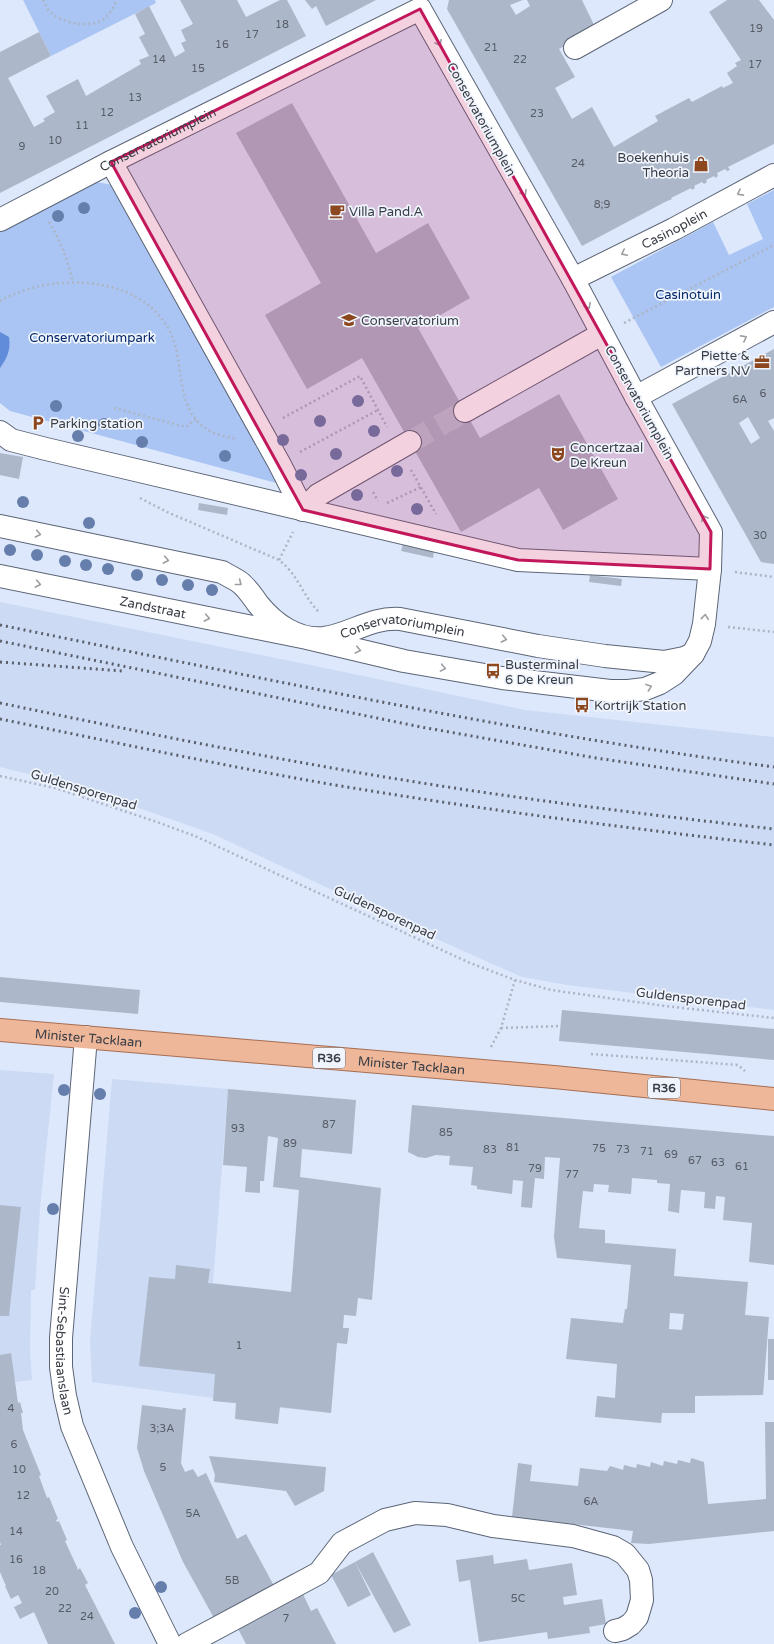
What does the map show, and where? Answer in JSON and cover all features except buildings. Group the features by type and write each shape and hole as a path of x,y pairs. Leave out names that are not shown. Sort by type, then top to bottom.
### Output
{"main road":[{"name":"Minister Tacklaan","path":"0,1030 554,1077 774,1099"}],"street":[{"path":"575,48 661,0"},
{"name":"Conservatoriumplein","path":"0,220 421,4 711,532 710,569 704,624 700,641 693,654 674,674 660,683 645,689 628,691 610,691 502,678 404,661 307,638"},
{"path":"111,162 279,463 303,510"},
{"name":"Casinoplein","path":"573,279 674,229 774,175"},
{"path":"636,397 774,322"},
{"path":"465,411 602,334"},
{"path":"0,432 11,440 18,442 518,560 710,569"},
{"path":"303,510 318,495 410,442"},
{"path":"0,526 222,572 238,581 250,592 267,615 278,624 307,638"},
{"name":"Zandstraat","path":"0,576 307,638"},
{"name":"Conservatoriumplein","path":"307,638 336,636 367,623 388,618 400,619 538,646 621,658 664,662 684,658 693,654"},
{"name":"Sint-Sebastiaanslaan","path":"86,1037 60,1338 64,1396 72,1426 122,1547 170,1644"},
{"path":"187,1644 319,1573 342,1543 385,1520 415,1513 447,1515 493,1526 572,1536 613,1547 625,1554 638,1570 641,1580 642,1600 637,1617 631,1624 623,1629 615,1631"}],"path":[{"path":"43,0 48,11 62,20 92,24 104,19 117,0"},
{"path":"33,203 49,222 56,234 68,261 73,283"},
{"path":"634,318 774,245"},
{"path":"0,300 10,295 33,288 73,283 89,283 108,286 125,291 141,300 155,312 168,327 177,350 183,391 187,405 196,419 208,430 238,439"},
{"path":"114,408 186,427 196,419"},
{"path":"279,463 378,410"},
{"path":"381,506 420,487"},
{"path":"133,495 167,512 279,560 292,571 306,596 323,616"},
{"path":"279,560 293,531"},
{"path":"710,569 774,577"},
{"path":"704,624 774,632"},
{"name":"Guldensporenpad","path":"0,776 55,788 194,836 470,963 515,980 551,990 774,1018"},
{"path":"515,980 501,1028 561,1026"}],"highlighted area":[{"path":"420,9 711,532 710,569 518,560 303,510 111,162"}],"shaded area":[{"path":"0,602 525,710 774,737 774,1010 567,985 522,977 432,937 213,834 76,786 0,767"},
{"path":"0,1070 54,1074 40,1208 35,1290 31,1290 30,1350 32,1380 0,1384"},
{"path":"112,1079 228,1089 213,1283 291,1292 338,1327 331,1413 213,1401 213,1398 92,1382 90,1341"}],"green space":[{"path":"23,0 155,0 156,3 51,56"},
{"name":"Conservatoriumpark","path":"96,182 113,185 280,484 10,411 0,403 0,232"},
{"name":"Casinotuin","path":"774,190 774,307 661,367 611,277 713,222 729,255 763,239 747,204"}],"water":[{"path":"0,332 9,337 9,346 8,354 0,368"}],"tunnel":[{"path":"410,442 465,411"}],"railway":[{"path":"0,625 289,684 483,721 580,738 774,767"},
{"path":"0,641 421,727 596,758 774,784"},
{"path":"0,662 123,671"},
{"path":"0,703 236,751 379,776 576,805 774,829"},
{"path":"0,719 164,753 329,784 551,818 774,845"}],"place":[{"name":"Boekenhuis Theoria","path":"701,164"},
{"name":"Villa Pand.A","path":"337,211"},
{"name":"Conservatorium","path":"349,320"},
{"name":"Piette & Partners NV","path":"762,362"},
{"name":"Parking station","path":"38,423"},
{"name":"Concertzaal De Kreun","path":"558,454"},
{"name":"Busterminal 6 De Kreun","path":"493,671"},
{"name":"Kortrijk Station","path":"582,705"}]}
